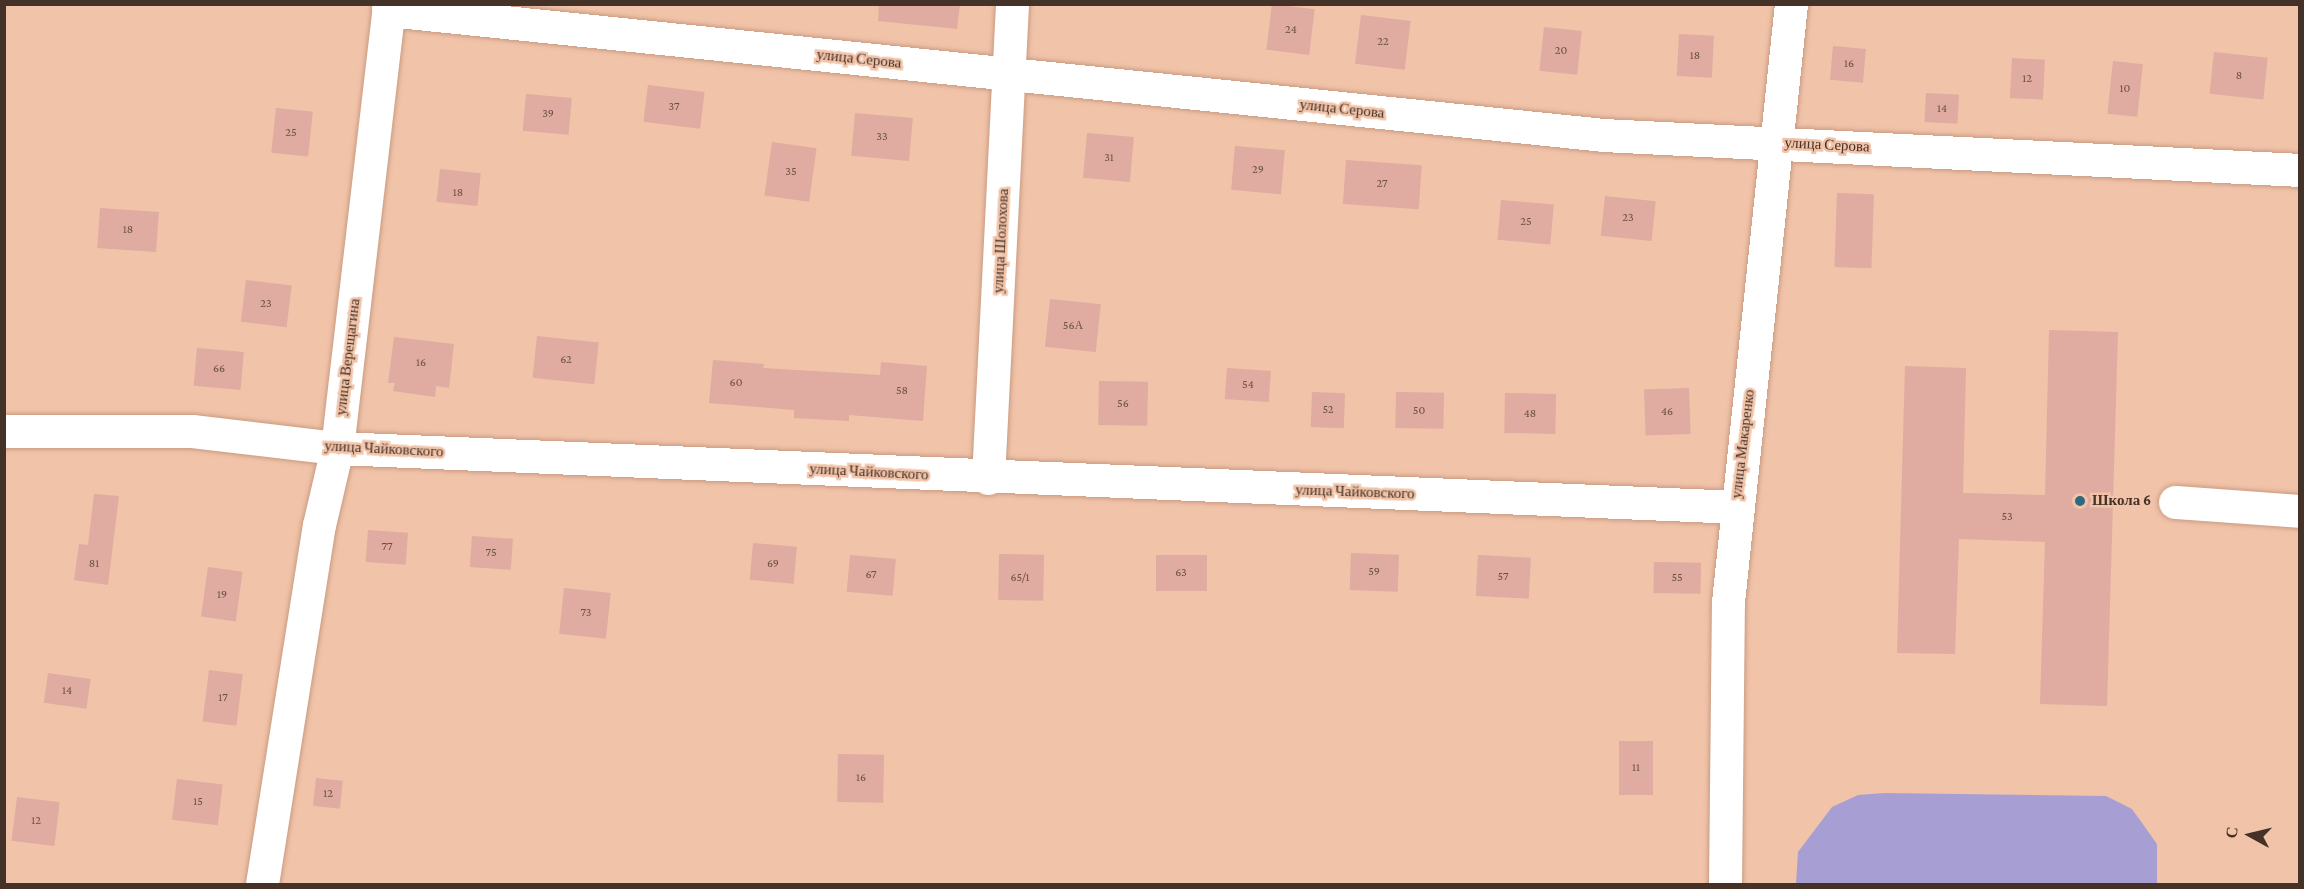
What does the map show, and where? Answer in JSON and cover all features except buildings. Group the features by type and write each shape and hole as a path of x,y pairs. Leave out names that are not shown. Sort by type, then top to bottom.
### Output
{"street":[{"name":"улица Шолохова","path":"988,478 1012,4"},
{"name":"улица Макаренко","path":"1725,885 1728,602 1736,507 1778,142 1791,4"},
{"name":"улица Серова","path":"388,7 1009,75 1603,135 2300,170"},
{"name":"улица Верещагина","path":"262,885 319,525 337,448 388,7"},
{"name":"улица Чайковского","path":"4,431 192,431 337,448 988,478 1736,507"},
{"path":"2175,502 2300,512"}],"shaded area":[{"path":"1885,793 2106,796 2132,809 2157,844 2157,884 1796,884 1798,852 1832,807 1858,795"}],"place":[{"name":"Школа 6","path":"2080,501"}]}
